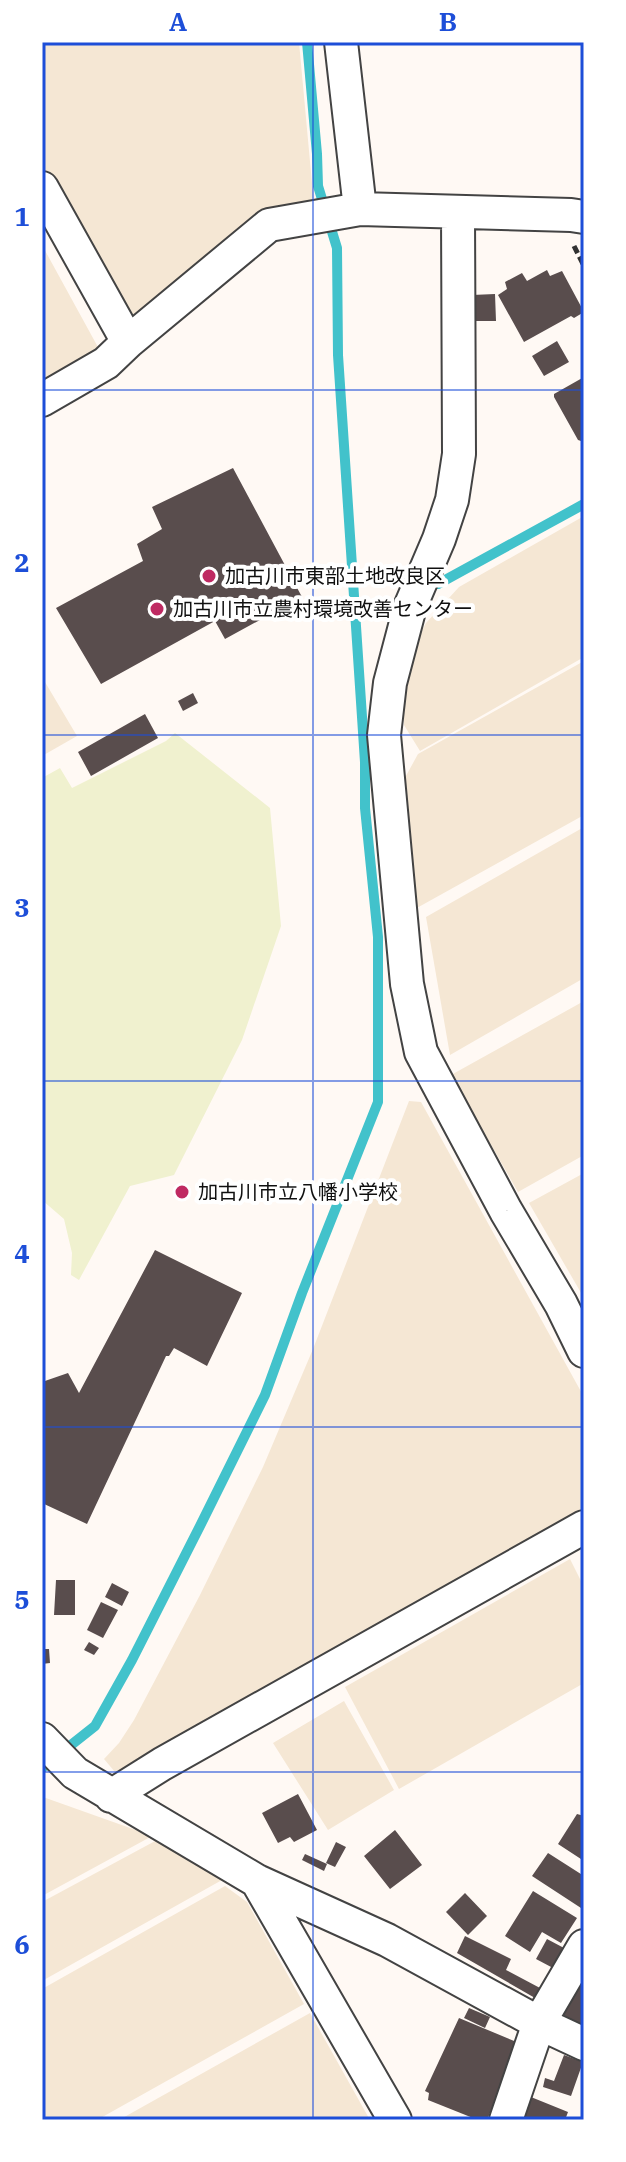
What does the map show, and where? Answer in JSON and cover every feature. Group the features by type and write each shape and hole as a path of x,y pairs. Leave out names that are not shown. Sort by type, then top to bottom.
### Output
{"street":[{"path":"341,42 360,209"},
{"path":"42,188 128,342"},
{"path":"42,400 106,363 269,225 360,209 584,217"},
{"path":"458,212 459,454 452,500 410,607 390,683 384,735 407,984 421,1052 584,1351"},
{"path":"111,1796 162,1764 581,1536"},
{"path":"42,1739 75,1773 257,1881 387,1940 539,2023 584,2044"},
{"path":"257,1881 395,2120"},
{"path":"506,2120 539,2023 584,1946"}],"shaded area":[{"path":"42,42 299,42 314,205 150,315 119,311 42,172"},
{"path":"42,245 99,349 42,381"},
{"path":"584,516 584,657 420,751 404,725 404,690 411,651 426,623 459,587"},
{"path":"584,661 584,815 415,909 401,785 418,754"},
{"path":"42,677 77,736 42,756"},
{"path":"584,827 584,978 450,1055 426,917"},
{"path":"584,1001 584,1155 518,1192 451,1075"},
{"path":"409,1101 421,1102 584,1397 584,1512 122,1771 115,1772 104,1759 134,1720 263,1467 313,1349"},
{"path":"584,1173 584,1298 529,1203"},
{"path":"570,1559 584,1587 584,1683 399,1789 345,1687"},
{"path":"344,1701 394,1790 328,1830 273,1743"},
{"path":"43,1797 147,1834 154,1835 42,1896"},
{"path":"157,1840 222,1880 42,1981 42,1902"},
{"path":"225,1886 247,1902 304,2004 97,2120 42,2120 42,1989"},
{"path":"310,2013 370,2120 119,2120"}],"green space":[{"path":"175,733 270,808 281,926 242,1040 174,1175 130,1186 79,1280 71,1275 72,1253 64,1219 42,1200 42,778 60,768 72,788 166,741"}],"building":[{"path":"547,270 550,276 562,271 584,312 524,342 498,295 507,289 505,282 522,273 527,281"},
{"path":"495,294 496,321 472,321 472,295"},
{"path":"557,341 569,362 544,376 532,356"},
{"path":"584,377 584,439 581,441 554,394"},
{"name":"加古川市立農村環境改善センター","path":"233,468 302,597 225,639 215,621 101,684 56,608 143,561 137,544 162,529 152,507"},
{"path":"193,693 198,703 183,711 178,701"},
{"path":"145,714 158,738 91,776 78,752"},
{"path":"155,1250 242,1293 207,1366 174,1348 166,1356 87,1524 42,1503 42,1382 68,1373 79,1393"},
{"path":"56,1580 75,1580 75,1615 54,1615"},
{"path":"112,1583 129,1592 122,1606 105,1597"},
{"path":"101,1602 118,1610 103,1638 87,1630"},
{"path":"89,1642 99,1648 94,1655 84,1650"},
{"path":"42,1649 49,1649 50,1663 42,1664"},
{"path":"298,1794 317,1830 294,1842 290,1837 278,1843 262,1813"},
{"path":"577,1814 584,1816 584,1861 558,1844"},
{"path":"395,1830 422,1865 390,1889 364,1856"},
{"path":"336,1842 346,1847 335,1867 326,1863"},
{"path":"548,1853 584,1876 584,1903 581,1908 532,1876"},
{"path":"305,1854 327,1864 324,1871 302,1860"},
{"path":"533,1891 577,1918 561,1943 542,1932 530,1952 505,1936"},
{"path":"465,1893 487,1916 468,1935 446,1912"},
{"path":"465,1936 511,1959 506,1970 540,1988 535,1998 457,1953"},
{"path":"547,1939 564,1948 553,1968 536,1959"},
{"path":"584,1977 584,2026 557,2012"},
{"path":"469,2008 490,2017 485,2028 464,2018"},
{"path":"459,2018 519,2043 487,2120 478,2120 428,2100 429,2093 425,2091"},
{"path":"564,2055 583,2062 571,2096 543,2087 545,2078 554,2081"},
{"path":"526,2095 568,2112 565,2120 515,2120"}],"waterway":[{"path":"42,1768 95,1726 200,1526 265,1395 378,1102 378,937 365,808 365,762 338,355 337,248 318,186 307,42"},
{"path":"438,584 584,504"}],"place":[{"name":"加古川市東部土地改良区","path":"209,576"},
{"name":"加古川市立農村環境改善センター","path":"157,609"},
{"name":"加古川市立八幡小学校","path":"182,1192"}]}
